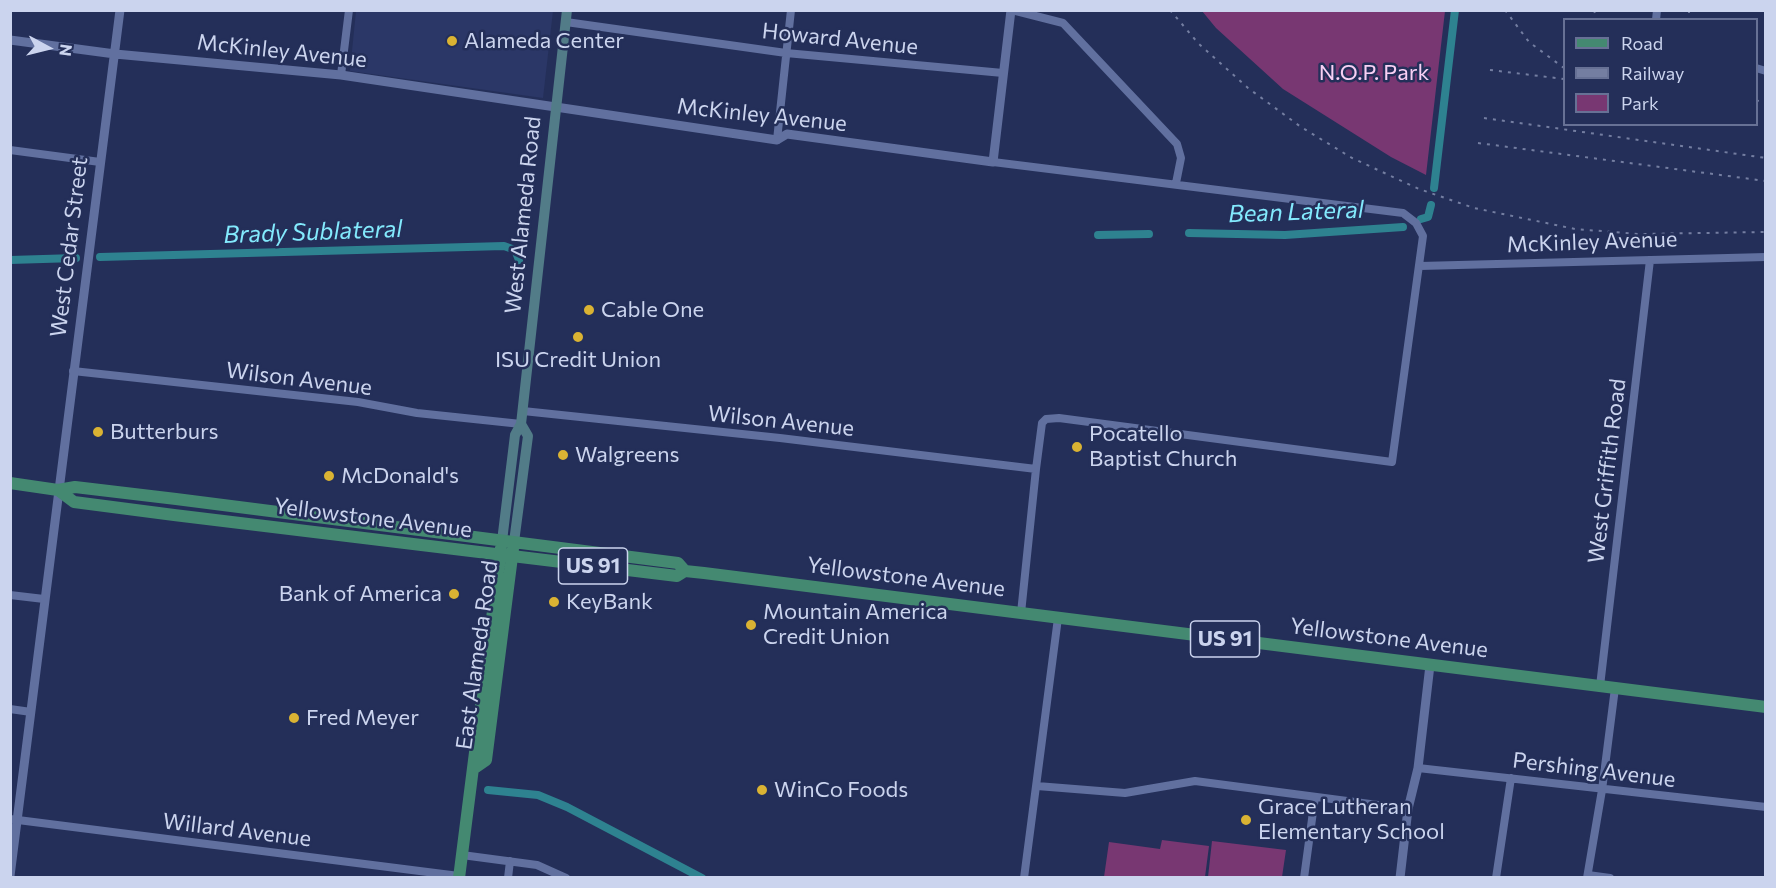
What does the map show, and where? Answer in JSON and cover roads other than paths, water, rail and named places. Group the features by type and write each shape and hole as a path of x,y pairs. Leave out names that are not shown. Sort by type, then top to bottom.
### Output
{"main road":[{"name":"West Alameda Road","path":"506,556 528,436 521,424 566,16"},
{"name":"Yellowstone Avenue","path":"10,483 58,490 75,487 678,563 685,571"},
{"name":"Yellowstone Avenue","path":"58,490 74,502 676,576 685,571 1766,707"},
{"name":"East Alameda Road","path":"459,877 506,556"}],"street":[{"name":"West Cedar Street","path":"10,876 14,819 31,712 120,10"},
{"path":"341,75 349,10"},
{"path":"777,140 791,10"},
{"path":"993,162 1011,10 1063,23 1177,144 1181,158 1176,183"},
{"name":"Howard Avenue","path":"566,16 786,53 1004,73"},
{"name":"McKinley Avenue","path":"10,40 115,54 341,75 556,109 777,140 787,134 1403,213 1416,223 1423,240 1420,266 1766,257"},
{"path":"10,150 100,162"},
{"name":"West Griffith Road","path":"1600,686 1650,260"},
{"path":"1021,613 1036,469 1042,423 1046,419 1059,418 1392,462 1420,266"},
{"name":"Wilson Avenue","path":"73,371 348,401 417,413 521,424"},
{"name":"Wilson Avenue","path":"523,411 780,438 1036,469"},
{"path":"10,595 44,599"},
{"path":"1024,878 1058,618"},
{"path":"1400,878 1408,809 1418,768 1430,665"},
{"path":"1610,878 1588,876 1615,688"},
{"path":"10,709 31,712"},
{"name":"Pershing Avenue","path":"1418,768 1766,807"},
{"path":"1496,878 1511,778"},
{"path":"1037,786 1125,793 1196,781 1408,809"},
{"path":"1304,878 1315,797"},
{"name":"Willard Avenue","path":"14,819 459,877"},
{"path":"462,855 537,865 566,878"},
{"path":"508,878 510,861"}],"waterway":[{"name":"Bean Lateral","path":"1434,188 1455,10"},
{"name":"Bean Lateral","path":"1421,219 1428,217 1431,205"},
{"name":"Bean Lateral","path":"1189,233 1285,235 1403,227"},
{"name":"Bean Lateral","path":"1098,235 1149,234"},
{"name":"Brady Sublateral","path":"100,257 504,246 515,250 519,260"},
{"name":"Brady Sublateral","path":"10,260 76,258"},
{"path":"488,790 538,795 567,807 702,878"}],"railway":[{"path":"1170,10 1198,43 1248,88 1301,127 1352,158 1419,189 1474,208 1575,229 1639,234 1766,232"},
{"path":"1505,10 1529,42 1563,67"},
{"path":"1594,10 1596,18"},
{"path":"1689,10 1689,18"},
{"path":"1490,70 1563,79"},
{"path":"1758,101 1766,104"},
{"path":"1484,118 1766,158"},
{"path":"1478,143 1766,181"}],"place":[{"name":"Alameda Center","path":"452,41"},
{"name":"Cable One","path":"589,310"},
{"name":"ISU Credit Union","path":"578,337"},
{"name":"Butterburs","path":"98,432"},
{"name":"Pocatello Baptist Church","path":"1077,447"},
{"name":"Walgreens","path":"563,455"},
{"name":"McDonald's","path":"329,476"},
{"name":"Bank of America","path":"454,594"},
{"name":"KeyBank","path":"554,602"},
{"name":"Mountain America Credit Union","path":"751,625"},
{"name":"Fred Meyer","path":"294,718"},
{"name":"WinCo Foods","path":"762,790"},
{"name":"Grace Lutheran Elementary School","path":"1246,820"}],"park label":[{"name":"N.O.P. Park","path":"1374,73"}]}
